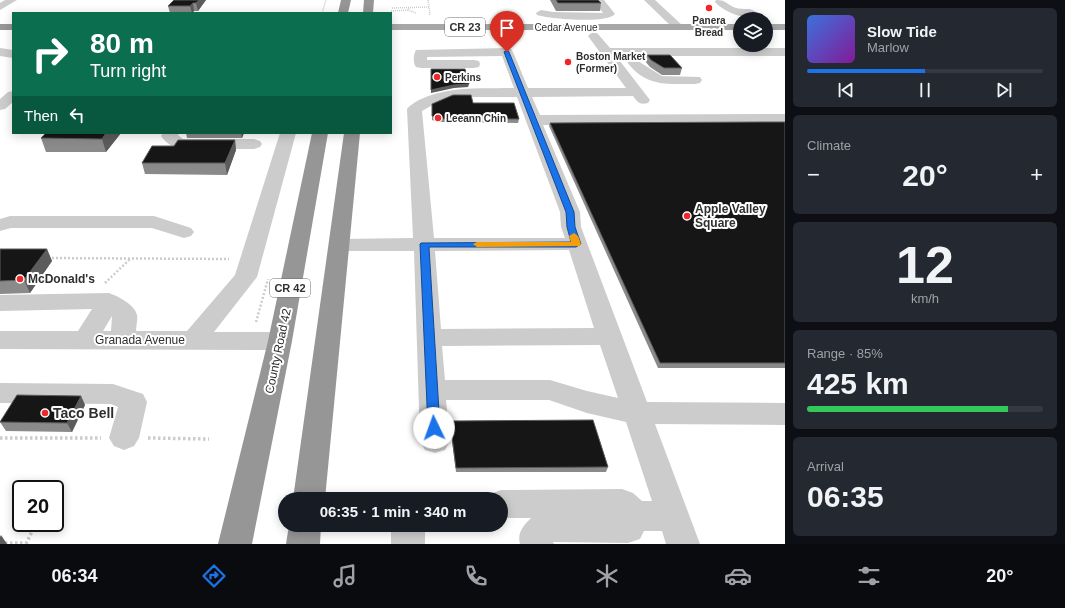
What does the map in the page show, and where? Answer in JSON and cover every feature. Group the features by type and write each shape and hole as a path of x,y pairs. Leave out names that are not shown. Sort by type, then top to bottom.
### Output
{"highway":[{"path":"343,12 346,0"},
{"path":"368,0 368,12"},
{"path":"0,27 12,27"},
{"path":"0,35 12,35"},
{"name":"County Road 42","path":"235,544 280,341 320,134"},
{"path":"309,492 340,245 352,134"},
{"path":"303,544 304,532"}],"main road":[{"name":"Cedar Avenue","path":"392,27 733,27"},
{"path":"773,27 785,27"},
{"name":"Cedar Avenue","path":"392,35 733,35"},
{"path":"773,35 785,35"}],"street":[{"path":"0,7 12,0"},
{"path":"541,13 560,16 605,16 610,14 598,0"},
{"path":"649,0 678,27"},
{"path":"720,2 733,11 752,13 733,0"},
{"path":"594,36 657,119"},
{"path":"0,52 12,54"},
{"path":"482,93 473,58 507,52 570,212 571,227 576,244 678,530"},
{"path":"607,52 635,59 779,52 785,62"},
{"path":"635,59 659,80 695,80"},
{"path":"434,441 424,244 414,109 431,100 452,93 637,92"},
{"path":"0,106 12,96"},
{"path":"534,120 785,119"},
{"path":"170,134 169,136 179,144 254,144"},
{"path":"194,340 246,277 288,134"},
{"path":"0,225 10,222 154,222 184,232"},
{"path":"340,245 576,244"},
{"path":"0,304 106,293"},
{"path":"85,340 106,293"},
{"path":"106,293 125,314 123,340"},
{"path":"429,338 609,336"},
{"name":"Granada Avenue","path":"0,340 280,341"},
{"path":"432,390 550,390 587,402 636,413 785,414"},
{"path":"0,393 113,394 134,402 124,438"},
{"path":"508,504 622,503 635,516 678,530"},
{"path":"537,544 535,537 544,527 601,536 628,528 635,516"},
{"path":"396,532 396,544"},
{"path":"408,532 408,544"}],"path":[{"path":"322,12 326,0"},
{"path":"424,14 430,14 428,0"},
{"path":"392,8 429,7"},
{"path":"391,10 408,10 417,14"},
{"path":"46,258 231,259"},
{"path":"106,293 131,259"},
{"path":"0,543 26,543 32,532"}],"building":[{"path":"174,0 199,0 190,6 168,6"},
{"path":"556,0 598,0 601,3 558,3"},
{"path":"647,55 670,55 682,68 664,68 651,60"},
{"name":"Perkins","path":"431,69 465,69 469,84 454,85 431,90"},
{"path":"453,95 471,95 473,103 514,103 519,119 439,119 432,116 432,104"},
{"name":"Apple Valley Square","path":"785,122 785,363 660,363 550,123"},
{"path":"45,134 105,134 102,139 41,138"},
{"path":"178,140 235,140 225,163 142,163 152,146 174,146"},
{"path":"0,249 47,249 24,280 0,281"},
{"path":"17,395 81,396 67,423 0,422"},
{"path":"593,420 608,467 456,468 450,421"}],"slow traffic":[{"path":"477,244 576,244 574,236"}],"place":[{"name":"Panera Bread","path":"709,8"},
{"name":"Boston Market (Former)","path":"568,62"},
{"name":"Perkins","path":"437,77"},
{"name":"Leeann Chin","path":"438,118"},
{"name":"Apple Valley Square","path":"687,216"},
{"name":"McDonald's","path":"20,279"},
{"name":"Taco Bell","path":"45,413"}],"route":[{"path":"434,428 424,244 576,244 571,227 570,212 507,52"}]}
